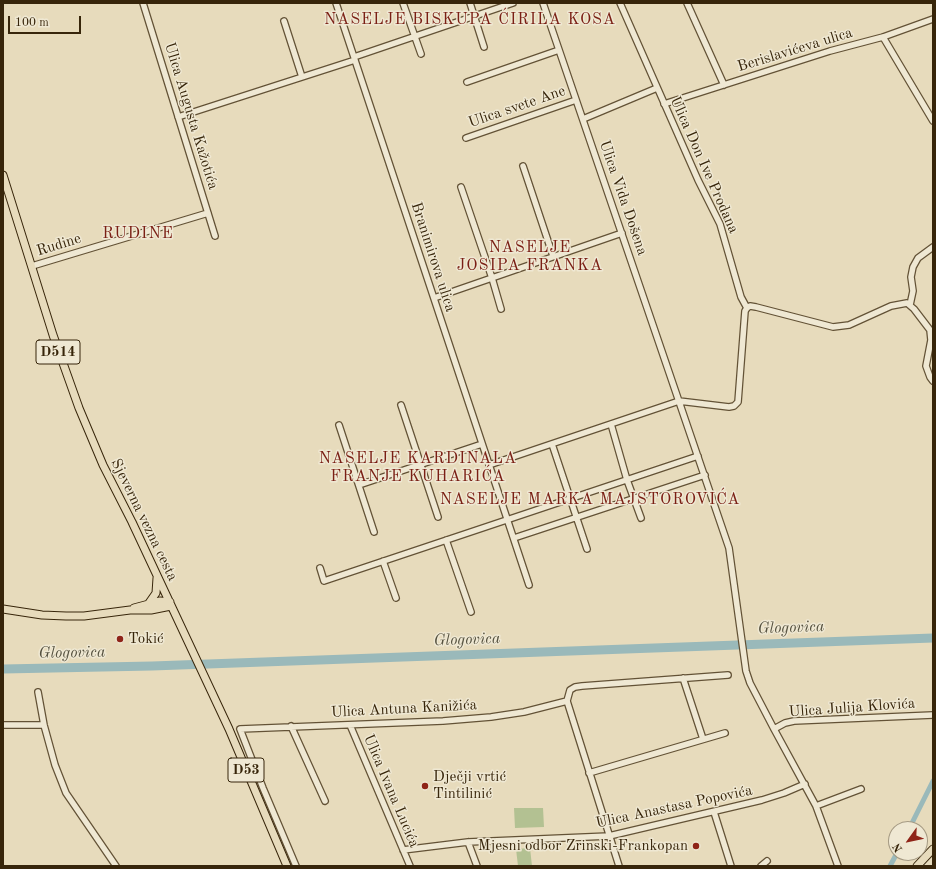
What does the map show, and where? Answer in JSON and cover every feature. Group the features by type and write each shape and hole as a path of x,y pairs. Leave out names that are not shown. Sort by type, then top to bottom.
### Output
{"main road":[{"name":"Sjeverna vezna cesta","path":"3,175 53,335 82,414 103,465 157,574 203,674 256,791 287,866"},
{"path":"149,603 154,598 157,574"},
{"path":"130,610 149,603 160,601 171,604"},
{"path":"3,609 42,615 84,616 130,610 150,610 171,604"},
{"path":"917,866 933,849"}],"street":[{"name":"Ulica Augusta Kažotića","path":"143,3 215,236"},
{"name":"Branimirova ulica","path":"336,3 529,584"},
{"path":"403,3 420,54"},
{"path":"470,3 484,47"},
{"path":"178,117 302,77 414,36 513,3"},
{"name":"Ulica Vida Došena","path":"543,3 729,548 746,672 750,683 774,729 816,806 838,866"},
{"name":"Ulica Don Ive Prodana","path":"620,3 664,104 720,224 741,297 747,308"},
{"path":"687,3 724,85"},
{"name":"Berislavićeva ulica","path":"664,104 830,51 883,37 933,19"},
{"path":"284,21 302,77"},
{"path":"883,37 933,121"},
{"path":"467,82 559,50"},
{"name":"Ulica Don Ive Prodana","path":"583,119 657,88"},
{"name":"Ulica svete Ane","path":"466,138 576,100"},
{"path":"523,166 553,256"},
{"path":"462,187 501,308"},
{"name":"Rudine","path":"32,266 208,213"},
{"path":"434,298 622,232"},
{"path":"910,305 913,291 911,277 912,267 918,258 933,248"},
{"path":"489,465 679,401 729,407 736,404 738,402 745,311 750,306 833,327 849,325 891,306 905,303 910,305 930,330 931,340 926,366 930,377 933,380"},
{"path":"401,405 438,517"},
{"path":"611,424 627,480 641,518"},
{"path":"339,425 374,532"},
{"path":"359,485 482,444"},
{"path":"552,444 587,549"},
{"path":"320,568 324,581 698,456"},
{"path":"514,538 705,475"},
{"path":"446,540 471,612"},
{"path":"383,561 396,598"},
{"path":"619,866 567,701 570,690 575,687 582,686 728,675"},
{"path":"683,678 703,739"},
{"path":"38,692 44,725 66,793 116,866"},
{"name":"Ulica Antuna Kanižića","path":"263,788 240,729 443,721 491,717 524,712 567,701"},
{"name":"Ulica Julija Klovića","path":"774,729 785,723 794,721 933,715"},
{"path":"3,725 44,725"},
{"name":"Ulica Ivana Lucića","path":"350,725 410,866"},
{"path":"291,726 325,801"},
{"path":"589,774 725,733"},
{"name":"Ulica Anastasa Popovića","path":"403,850 468,842 609,836 762,800 805,784"},
{"path":"256,791 263,788 296,866"},
{"path":"816,806 861,789"},
{"path":"714,812 731,866"},
{"path":"468,842 477,866"},
{"path":"761,866 767,860"}],"green space":[{"path":"514,808 543,808 544,827 515,828"},
{"path":"530,848 532,866 518,866 516,849"}],"waterway":[{"name":"Glogovica","path":"3,669 152,666 933,638"},
{"path":"913,821 933,781"},
{"path":"890,866 893,861"}],"place":[{"name":"Tokić","path":"120,639"},
{"name":"Dječji vrtić Tintilinić","path":"425,786"},
{"name":"Mjesni odbor Zrinski-Frankopan","path":"696,846"}],"district":[{"name":"NASELJE BISKUPA ĆIRILA KOSA","path":"470,20"},
{"name":"RUDINE","path":"138,234"},
{"name":"NASELJE JOSIPA FRANKA","path":"530,257"},
{"name":"NASELJE KARDINALA FRANJE KUHARIĆA","path":"418,468"},
{"name":"NASELJE MARKA MAJSTOROVIĆA","path":"590,500"}]}
